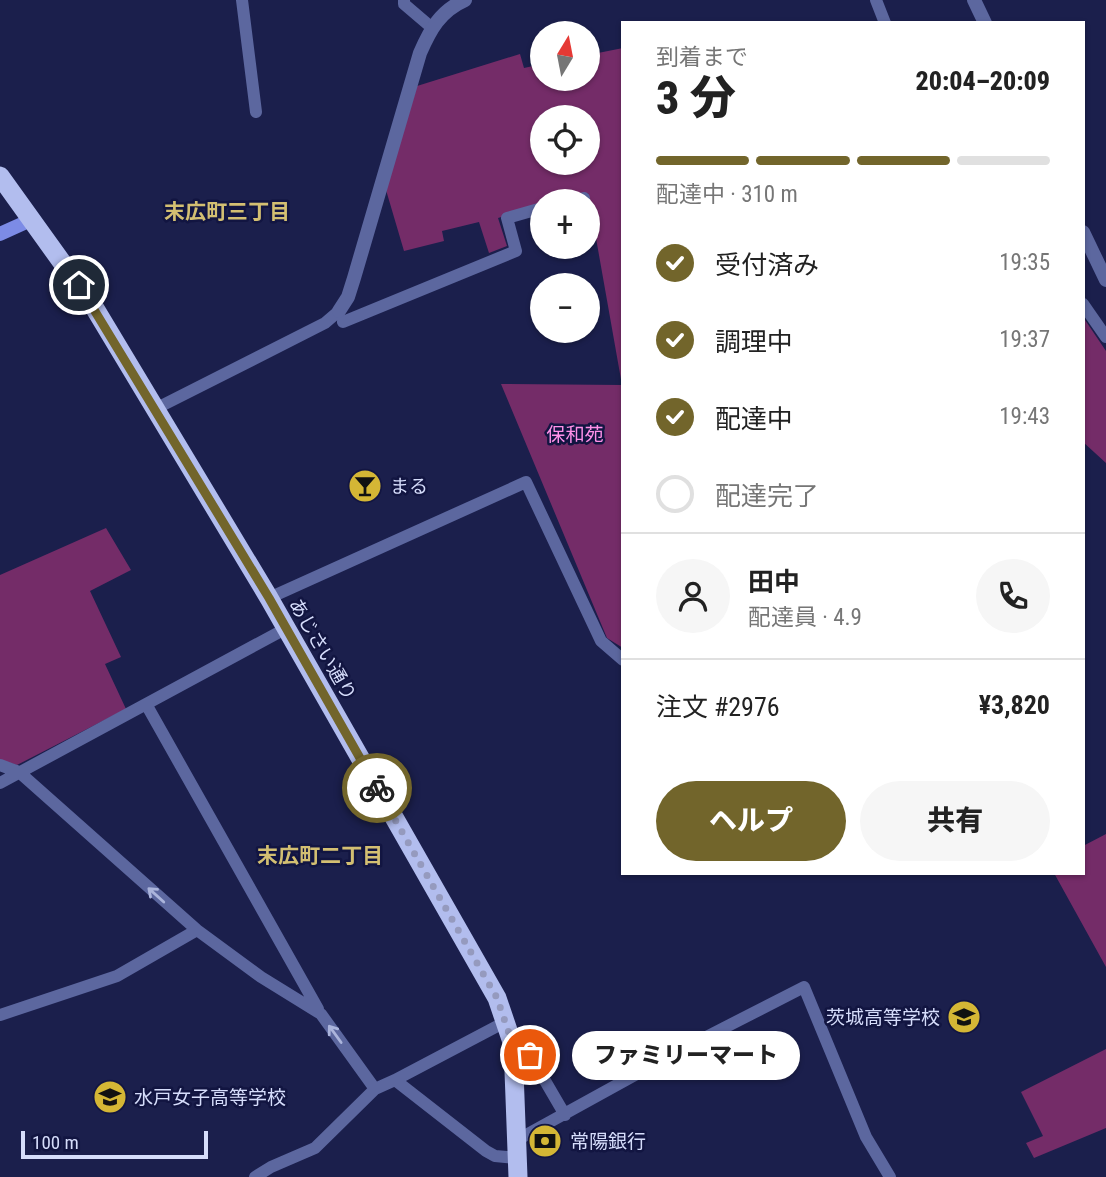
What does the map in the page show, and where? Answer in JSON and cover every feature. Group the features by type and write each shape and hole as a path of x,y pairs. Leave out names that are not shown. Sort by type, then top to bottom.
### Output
{"highway":[{"name":"あじさい通り","path":"0,176 94,307 269,598 497,998 513,1045 517,1159"}],"main road":[{"path":"0,234 33,219"}],"street":[{"path":"242,0 256,112"},
{"path":"404,0 404,4 414,15 431,27"},
{"path":"341,316 355,278 420,53 431,27 465,0"},
{"path":"876,0 884,21"},
{"path":"974,0 984,21"},
{"path":"155,409 325,323 516,251 507,218 530,211"},
{"path":"1085,236 1106,280"},
{"path":"1085,307 1106,337"},
{"path":"269,598 526,482 601,641 621,658"},
{"path":"0,783 285,629"},
{"path":"146,704 321,1014 375,1088"},
{"path":"0,765 19,772 197,930 261,977 321,1014"},
{"path":"0,1015 117,976 197,930"},
{"path":"395,1080 486,1151 495,1156 517,1159 565,1115 673,1054 804,988 866,1137 890,1177"},
{"path":"255,1177 315,1148 375,1088 507,1021"},
{"path":"513,1045 530,1055 565,1115"}],"green space":[{"path":"621,48 621,379 600,259 600,189 530,189 530,209 498,218 507,246 489,253 479,222 442,231 444,241 404,251 386,190 417,86 520,54 524,68 530,67 530,91 600,91 600,53"},
{"path":"1085,320 1106,351 1106,463 1085,444"},
{"name":"保和苑","path":"501,384 621,385 621,647 607,638"},
{"path":"106,528 131,570 90,591 121,657 105,664 126,709 17,765 0,760 0,575"},
{"path":"1106,834 1106,967 1055,875 1085,875 1085,845"},
{"path":"1106,1049 1106,1128 1034,1158 1026,1143 1043,1136 1021,1092"}],"way so far":[{"path":"377,788 497,998 513,1045 530,1055"}],"place":[{"name":"まる","path":"365,486"},
{"name":"茨城高等学校","path":"964,1017"},
{"name":"ファミリーマート","path":"530,1055"},
{"name":"水戸女子高等学校","path":"110,1097"},
{"name":"常陽銀行","path":"545,1141"}],"district":[{"name":"末広町三丁目","path":"227,212"},
{"name":"末広町二丁目","path":"320,856"}],"route":[{"path":"79,285 269,598 377,788"}]}
